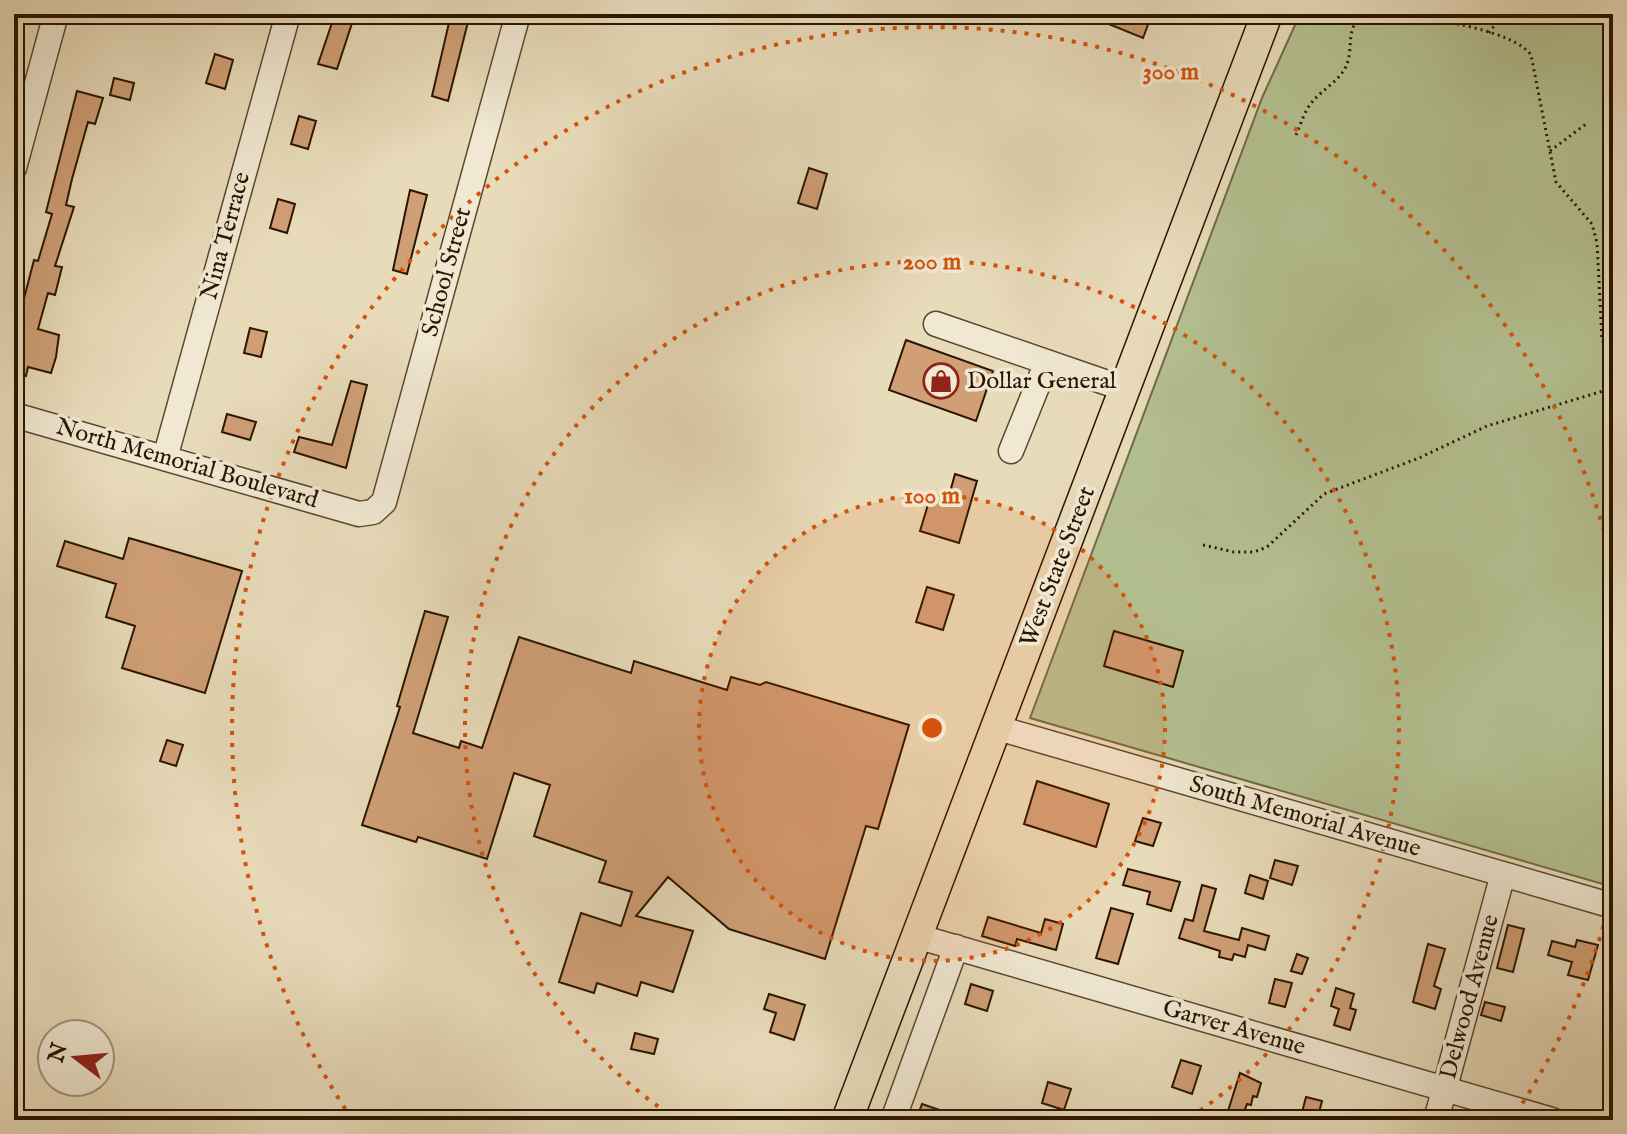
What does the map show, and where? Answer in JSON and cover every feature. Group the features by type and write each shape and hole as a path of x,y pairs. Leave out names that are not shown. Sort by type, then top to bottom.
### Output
{"main road":[{"name":"West State Street","path":"847,1120 1267,14"}],"street":[{"path":"14,168 56,14"},
{"name":"Nina Terrace","path":"165,458 288,14"},
{"name":"School Street","path":"359,514 373,512 384,502 518,14"},
{"path":"936,324 1125,389"},
{"path":"1011,451 1047,362"},
{"name":"North Memorial Boulevard","path":"14,415 359,514"},
{"name":"South Memorial Avenue","path":"998,728 1613,906"},
{"name":"Delwood Avenue","path":"1436,1120 1503,874"},
{"name":"Garver Avenue","path":"916,936 1552,1120"},
{"path":"893,1120 956,947"}],"path":[{"path":"1296,135 1311,102 1337,79 1347,63 1348,41 1356,20 1366,14"},
{"path":"1404,14 1489,33 1523,44 1531,55 1556,182 1592,224 1599,258 1602,340 1613,358"},
{"path":"1489,33 1502,14"},
{"path":"1550,151 1586,124"},
{"path":"1203,545 1234,552 1254,552 1267,547 1324,494 1419,458 1487,426 1613,388"}],"green space":[{"path":"1300,14 1613,14 1613,887 1030,718 1262,98"}],"building":[{"path":"335,14 355,14 337,69 318,64"},
{"path":"451,14 470,14 448,101 432,96"},
{"path":"1084,14 1152,14 1143,38"},
{"path":"215,54 233,60 225,89 206,83"},
{"path":"114,78 134,83 130,100 110,95"},
{"path":"77,91 103,98 95,124 88,122 66,205 74,207 55,266 62,267 55,295 48,293 38,329 59,335 56,357 51,373 28,367 26,376 14,372 14,337 34,260 38,261 52,214 46,212"},
{"path":"299,116 316,121 308,149 291,144"},
{"path":"809,168 827,174 817,209 798,203"},
{"path":"410,190 427,195 407,274 393,270"},
{"path":"278,199 295,204 287,233 270,228"},
{"path":"250,328 267,332 261,357 244,353"},
{"name":"Dollar General","path":"906,340 993,371 976,421 889,390"},
{"path":"351,381 367,385 346,468 294,452 299,437 332,445"},
{"path":"227,414 256,422 250,440 222,432"},
{"path":"955,474 977,481 959,543 920,531 930,498 947,503"},
{"path":"129,538 242,571 205,693 122,668 135,626 106,617 116,584 57,566 65,541 123,559"},
{"path":"927,587 954,595 943,630 916,622"},
{"path":"425,611 448,617 413,733 459,748 461,741 482,748 519,637 631,673 634,661 727,690 731,677 760,685 766,682 909,725 878,829 866,826 825,959 729,929 668,877 636,916 693,931 673,992 641,982 637,996 597,983 594,993 559,982 581,913 621,926 632,892 599,882 606,861 534,836 550,785 514,773 487,859 418,837 416,842 362,825 400,707 397,706"},
{"path":"1114,631 1183,651 1173,687 1104,666"},
{"path":"167,740 183,745 176,766 160,761"},
{"path":"1037,781 1109,804 1096,847 1024,824"},
{"path":"1143,818 1161,823 1153,846 1135,841"},
{"path":"1275,860 1298,866 1292,885 1270,878"},
{"path":"1128,869 1180,882 1171,911 1147,904 1150,892 1123,885"},
{"path":"1250,875 1268,881 1263,899 1245,893"},
{"path":"1202,885 1216,889 1204,931 1239,940 1242,928 1269,936 1265,950 1248,945 1245,957 1234,954 1232,960 1219,957 1220,951 1179,938 1185,919 1193,921"},
{"path":"1111,908 1133,914 1118,964 1096,958"},
{"path":"988,917 1041,933 1045,919 1063,924 1056,950 1017,939 1015,946 982,936"},
{"path":"1508,925 1524,929 1513,972 1497,968"},
{"path":"1577,940 1598,945 1588,980 1568,975 1572,962 1548,955 1552,941 1575,947"},
{"path":"1428,944 1445,949 1434,986 1441,989 1435,1009 1413,1002"},
{"path":"1297,954 1308,958 1302,974 1291,971"},
{"path":"1275,979 1292,983 1285,1007 1269,1003"},
{"path":"971,984 993,991 987,1011 965,1004"},
{"path":"1336,988 1354,994 1350,1008 1356,1010 1350,1030 1334,1025 1339,1009 1331,1006"},
{"path":"769,994 805,1005 794,1040 770,1032 776,1013 764,1009"},
{"path":"1485,1002 1505,1007 1501,1021 1481,1015"},
{"path":"635,1033 658,1039 654,1054 631,1049"},
{"path":"1181,1060 1201,1066 1192,1094 1172,1087"},
{"path":"1240,1073 1261,1083 1257,1097 1253,1096 1251,1105 1247,1104 1243,1115 1228,1111"},
{"path":"1048,1082 1071,1089 1064,1110 1042,1103"},
{"path":"1306,1097 1322,1101 1317,1120 1300,1120"},
{"path":"922,1104 963,1118 963,1120 916,1120"}],"place":[{"name":"Dollar General","path":"941,381"}]}
